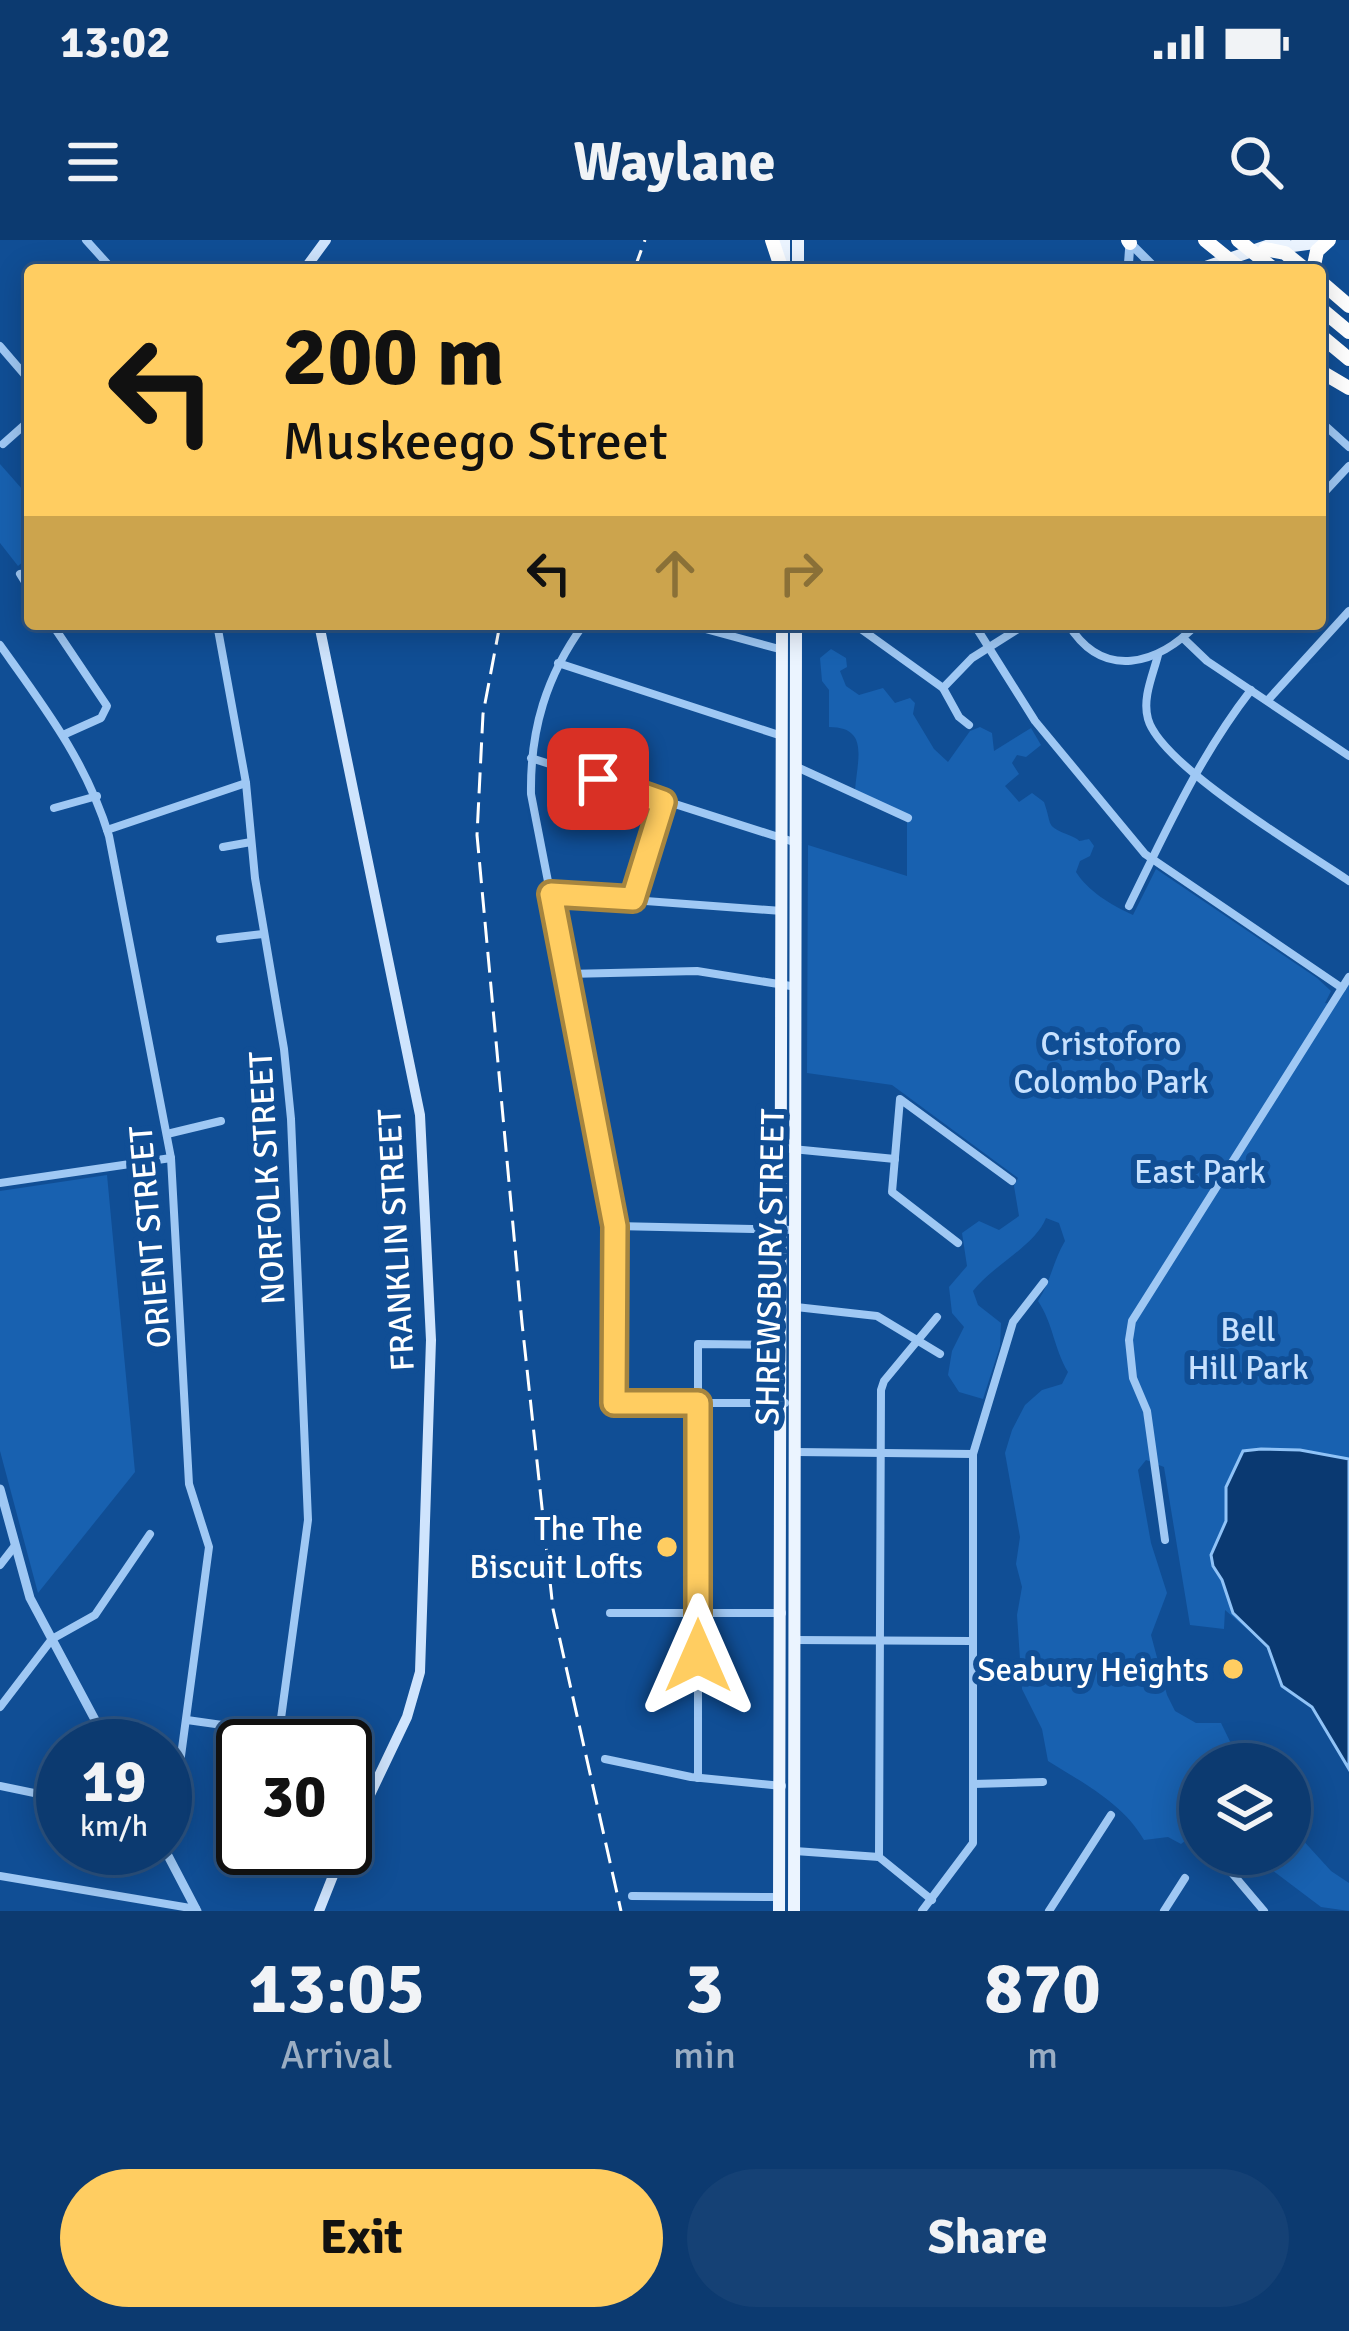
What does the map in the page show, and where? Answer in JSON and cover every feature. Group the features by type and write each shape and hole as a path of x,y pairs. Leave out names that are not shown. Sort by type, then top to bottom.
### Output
{"highway":[{"path":"1205,240 1235,264"},
{"path":"1238,240 1268,264"},
{"path":"1312,264 1317,251 1330,240"},
{"path":"1264,249 1301,264"}],"main road":[{"path":"1216,264 1284,240"},
{"path":"1264,249 1330,240"},
{"name":"FRANKLIN STREET","path":"320,630 422,1139 430,1340 422,1648 410,1708 372,1790"},
{"name":"SHREWSBURY STREET","path":"784,630 799,769 782,1148 796,1306 787,1403 787,1786 795,1852 794,1911"},
{"name":"SHREWSBURY STREET","path":"779,1904 795,1640 787,1613 794,1452 780,1345 797,1148 782,911 782,736 794,630"},
{"name":"FRANKLIN STREET","path":"320,1911 334,1875"}],"street":[{"path":"86,240 108,264"},
{"path":"1128,241 1151,264"},
{"path":"0,346 24,374"},
{"path":"1326,426 1349,447"},
{"path":"1326,490 1349,466"},
{"path":"20,574 24,580"},
{"path":"1268,700 1349,610"},
{"path":"56,630 102,695 106,712 63,736"},
{"name":"NORFOLK STREET","path":"218,630 246,783 263,934 289,1091 308,1520 281,1719"},
{"path":"580,630 558,663 536,722 531,794 615,1226 614,1403 787,1403"},
{"path":"710,630 789,650"},
{"path":"862,630 943,688 969,725"},
{"path":"978,630 1035,722 1151,860 1342,988"},
{"path":"943,688 988,646 1016,630"},
{"path":"1073,630 1103,655 1130,662 1158,656 1191,630"},
{"path":"1184,638 1186,645 1349,756"},
{"name":"ORIENT STREET","path":"0,645 63,736 97,796 167,1135 189,1484 208,1547 187,1719"},
{"path":"1158,656 1147,697 1147,718 1168,750 1349,881"},
{"path":"558,663 782,736"},
{"path":"1129,905 1195,773 1222,727 1251,691"},
{"path":"531,758 797,843"},
{"path":"799,769 908,818"},
{"path":"107,830 246,783"},
{"path":"54,808 97,796"},
{"path":"633,899 663,802"},
{"path":"223,848 251,842"},
{"path":"551,894 782,911"},
{"path":"220,939 263,934"},
{"path":"567,974 697,971 790,986"},
{"path":"1165,1540 1147,1411 1133,1378 1132,1321 1349,977"},
{"path":"958,1243 892,1192 900,1099 1012,1180"},
{"path":"167,1135 221,1121"},
{"path":"782,1148 895,1159"},
{"path":"0,1183 171,1158"},
{"path":"615,1226 790,1229"},
{"path":"922,1911 971,1851 973,1454 1013,1322 1044,1282"},
{"path":"796,1306 877,1316 940,1354"},
{"path":"879,1857 880,1390 937,1317"},
{"path":"698,1778 698,1344 780,1345"},
{"path":"794,1452 973,1454"},
{"path":"0,1489 28,1593 95,1719"},
{"path":"0,1707 52,1640 95,1615 150,1534"},
{"path":"0,1565 14,1547"},
{"path":"610,1613 787,1613"},
{"path":"795,1640 971,1641"},
{"path":"605,1759 698,1778 787,1786"},
{"path":"372,1776 377,1779"},
{"path":"973,1784 1043,1782"},
{"path":"0,1786 36,1793"},
{"path":"1049,1911 1111,1815"},
{"path":"795,1852 879,1857 932,1900"},
{"path":"179,1875 197,1910"},
{"path":"1234,1875 1264,1911"},
{"path":"0,1876 197,1910"},
{"path":"1163,1911 1184,1878"},
{"path":"632,1896 779,1904"}],"green space":[{"path":"0,464 24,491 24,561 18,566 0,543"},
{"name":"East Park","path":"831,649 846,658 847,667 840,671 846,686 859,695 883,688 895,703 910,698 915,703 913,714 934,749 948,762 970,731 980,727 992,733 994,751 1031,728 1041,745 1026,757 1017,755 1012,763 1019,774 1005,786 1019,802 1032,793 1044,802 1057,830 1079,841 1089,839 1094,846 1076,872 1108,902 1133,915 1156,869 1317,978 1331,991 1325,1003 1330,1004 1337,988 1349,979 1349,1769 1312,1707 1282,1686 1268,1647 1225,1610 1224,1629 1190,1625 1164,1467 1146,1460 1138,1470 1151,1543 1167,1593 1151,1635 1167,1695 1175,1711 1196,1723 1221,1723 1231,1743 1179,1743 1179,1843 1168,1837 1144,1840 1114,1805 1048,1761 1042,1729 1022,1689 1017,1615 1022,1587 1016,1564 1020,1537 1005,1453 1025,1405 1042,1390 1062,1384 1068,1372 1038,1301 1065,1241 1059,1223 1046,1218 1033,1238 973,1291 978,1305 1001,1323 1000,1346 983,1399 959,1392 948,1375 952,1351 964,1327 952,1313 949,1287 967,1266 962,1233 979,1221 999,1230 1019,1216 1014,1186 1018,1178 892,1085 807,1073 808,845 907,876 907,815 855,791 856,739 842,728 829,727 829,690 822,681 820,658"},
{"path":"107,1175 135,1472 38,1593 0,1451 0,1191"},
{"path":"1311,1849 1349,1883 1349,1911 1321,1907 1279,1875 1311,1875"}],"shaded area":[{"path":"1243,1451 1349,1459 1349,1769 1312,1707 1282,1686 1268,1647 1233,1613 1213,1566 1211,1555 1226,1521 1226,1487"}],"railway":[{"path":"636,264 645,240"},
{"path":"499,630 483,714 477,835 522,1323 553,1609 621,1911"}],"place":[{"name":"The The Biscuit Lofts","path":"667,1547"},
{"name":"Seabury Heights","path":"1233,1669"}],"route":[{"path":"598,779 663,802 633,899 551,894 615,1226 614,1403 698,1403 698,1656"}],"park label":[{"name":"Cristoforo Colombo Park","path":"1111,1062"},
{"name":"Bell Hill Park","path":"1248,1348"}]}
